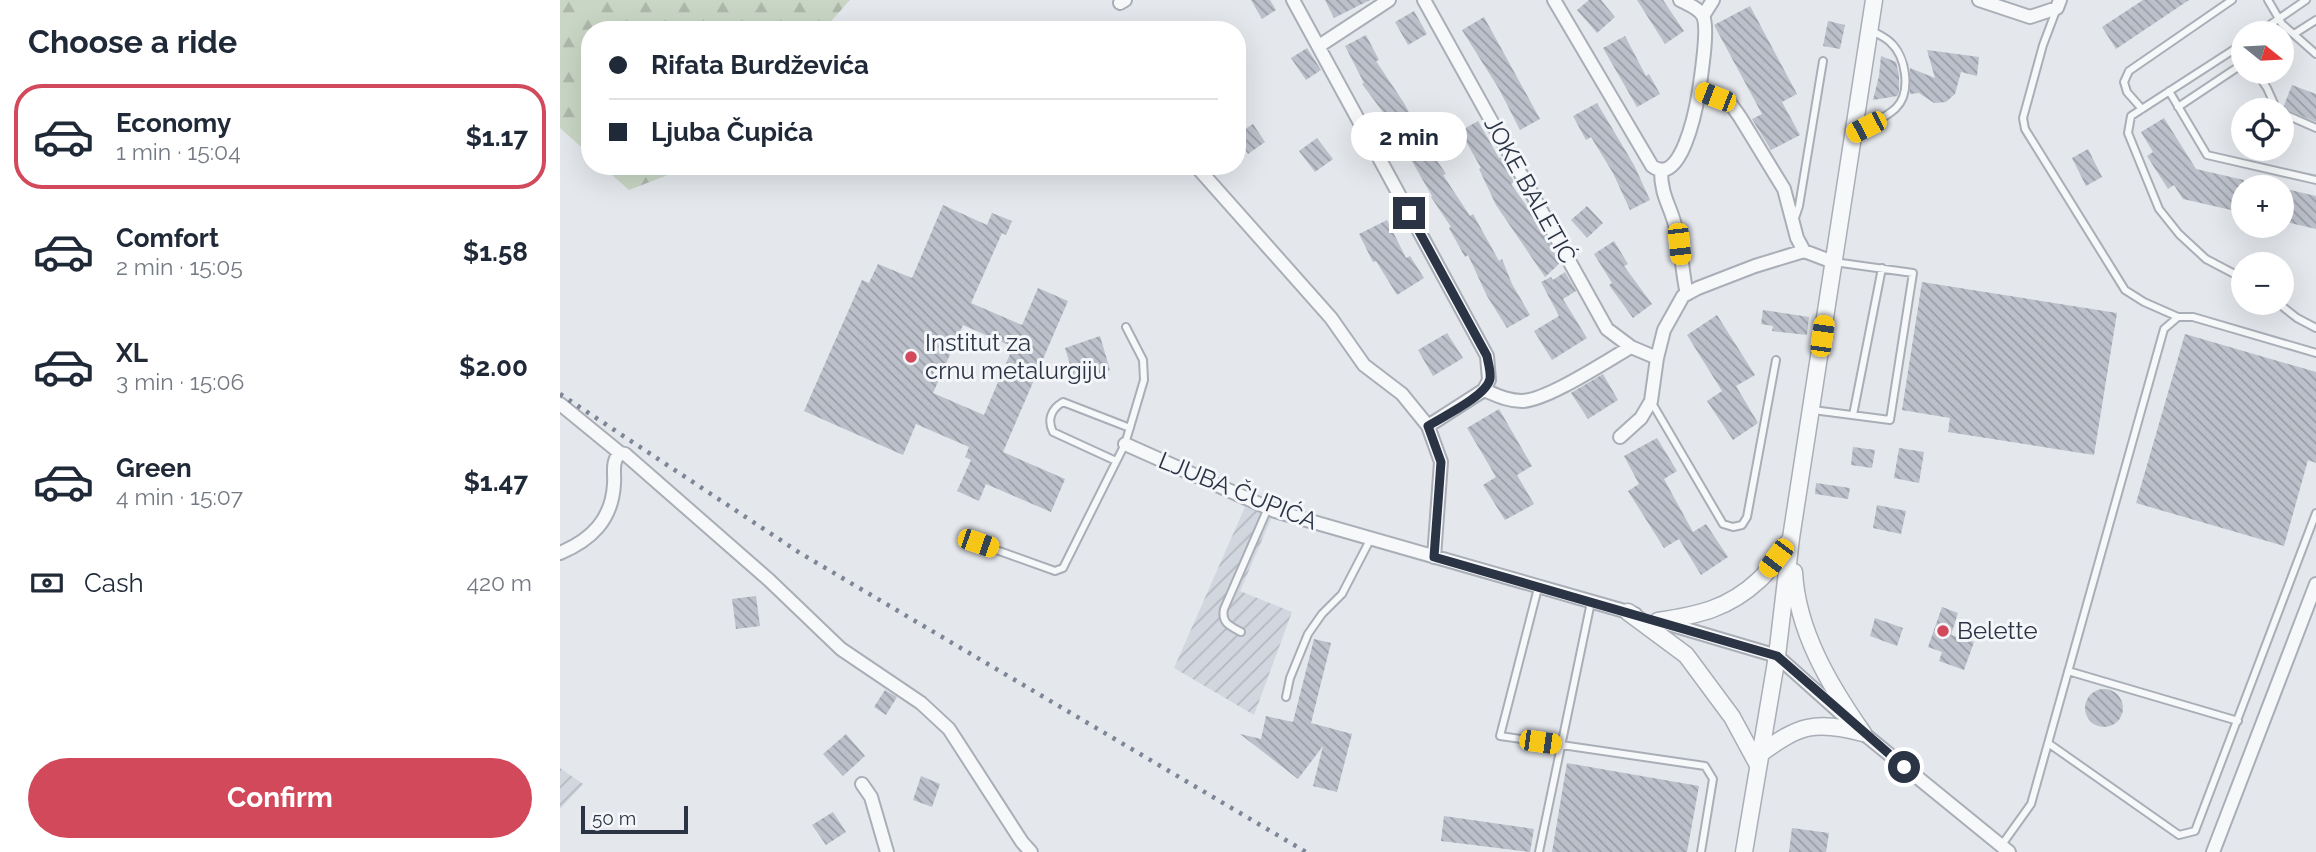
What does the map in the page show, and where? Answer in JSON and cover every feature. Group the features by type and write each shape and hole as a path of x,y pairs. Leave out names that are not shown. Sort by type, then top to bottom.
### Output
{"street":[{"path":"1293,0 1487,356 1489,380 1484,390 1428,426"},
{"path":"1319,46 1389,0"},
{"name":"JOKE BALETIĆ","path":"1424,0 1607,328 1631,347 1657,358"},
{"path":"1554,0 1652,166 1659,171 1661,189 1676,228 1687,294"},
{"path":"1659,171 1675,162 1684,146 1692,125 1699,91 1705,28 1703,16 1680,0"},
{"path":"1703,16 1713,0"},
{"path":"1744,852 1777,656 1791,538 1874,0"},
{"path":"1979,0 2030,17 2058,4"},
{"path":"1699,91 1730,103 1741,117 1784,189 1797,239 1804,251"},
{"path":"1204,175 1331,318 1364,365 1402,394 1428,426 1441,462 1434,557"},
{"path":"1620,437 1641,418 1651,401 1664,330 1684,296 1755,266 1804,251 1833,262"},
{"path":"1484,390 1509,400 1524,401 1543,397 1631,347"},
{"path":"560,404 620,453 625,454 769,580 841,649 921,703 949,729 1015,832 1031,852"},
{"name":"LJUBA ČUPIĆA","path":"1125,444 1268,508 1370,540 1777,656"},
{"path":"560,553 600,528 610,506 615,486 614,461 620,453"},
{"path":"1658,621 1699,615 1724,606 1760,579 1791,538"},
{"path":"1791,538 1794,586 1804,625 1838,697 1863,733"},
{"path":"2213,852 2316,584"},
{"path":"1628,612 1686,654 1732,717 1759,760"},
{"path":"1777,656 1863,733 2005,849"},
{"path":"1759,760 1786,735 1813,726 1835,726 1863,733"},
{"path":"862,784 870,797 887,852"}],"lane":[{"path":"2142,109 2127,92 2124,82 2129,71 2232,0"},
{"path":"2267,0 2280,19"},
{"path":"2277,21 2306,0"},
{"path":"2058,4 2043,45 2023,118 2025,129 2125,290 2178,317 2193,317 2316,353"},
{"path":"2294,32 2316,20"},
{"path":"1853,134 1895,109 1900,102 1905,81 1903,62 1897,50 1890,41 1870,29"},
{"path":"2294,35 2316,54"},
{"path":"2231,51 2131,116 2128,133 2159,209 2179,234 2206,259 2231,272"},
{"path":"1794,223 1823,61"},
{"path":"2178,107 2231,72"},
{"path":"2169,91 2207,155 2316,180"},
{"path":"2294,118 2316,128"},
{"path":"1811,410 1890,420 1913,273 1833,262"},
{"path":"1853,415 1882,268"},
{"path":"2293,315 2316,328"},
{"path":"2005,849 2031,804 2164,329 2178,317"},
{"path":"978,543 1055,570 1063,568 1125,444 1144,380 1143,360 1126,327"},
{"path":"1651,401 1723,524 1733,527 1742,525 1747,517 1776,360"},
{"path":"1116,461 1053,432 1049,424 1052,414 1057,405 1063,402 1130,428"},
{"path":"1241,632 1226,624 1222,617 1268,508"},
{"path":"2048,743 2179,835 2195,831 2316,513"},
{"path":"1286,697 1290,678 1308,634 1322,614 1342,594 1370,540"},
{"path":"1538,588 1500,736 1704,766 1713,779 1701,852"},
{"path":"1539,852 1591,602"},
{"path":"2068,671 2238,721"}],"shaded area":[{"path":"1245,507 1272,517 1240,591 1292,612 1254,715 1174,668"},
{"path":"560,768 583,784 560,809"}],"green space":[{"path":"560,0 850,0 831,21 581,21 581,147 560,128"},
{"path":"612,175 668,175 629,190"}],"building":[{"path":"1251,0 1270,0 1276,10 1262,19"},
{"path":"1325,0 1370,0 1334,18"},
{"path":"1589,0 1601,0 1615,17 1597,33 1577,10"},
{"path":"1637,0 1663,0 1684,31 1665,44"},
{"path":"2143,0 2189,0 2116,49 2102,27"},
{"path":"1750,6 1797,94 1782,102 1800,135 1771,150 1752,119 1762,114 1714,25"},
{"path":"1414,11 1427,34 1408,45 1395,22"},
{"path":"1484,17 1540,119 1520,130 1499,89 1462,30"},
{"path":"1828,21 1845,25 1840,49 1823,46"},
{"path":"1366,35 1379,60 1376,61 1446,174 1443,175 1470,216 1473,214 1499,261 1502,259 1512,284 1530,315 1507,328 1487,296 1468,255 1465,257 1449,228 1451,227 1386,116 1362,84 1364,83 1345,46"},
{"path":"1625,36 1646,76 1649,74 1660,94 1637,107 1603,48"},
{"path":"1307,48 1321,70 1306,80 1291,58"},
{"path":"1927,50 1979,57 1977,76 1961,72 1955,94 1946,102 1934,103 1919,93 1910,94 1910,68 1935,78"},
{"path":"1881,56 1896,62 1899,92 1897,96 1873,100 1879,76"},
{"path":"2292,85 2316,94 2316,122 2294,113 2294,98 2287,98"},
{"path":"1597,103 1634,165 1650,200 1630,210 1613,173 1591,137 1586,140 1573,116"},
{"path":"2164,118 2196,169 2231,177 2231,210 2183,199 2174,185 2168,189 2147,156 2153,152 2141,132"},
{"path":"1478,121 1514,182 1511,184 1538,222 1560,263 1545,277 1496,205 1479,169 1481,168 1460,131"},
{"path":"1253,124 1265,142 1248,154 1246,151 1246,128"},
{"path":"1317,138 1333,159 1315,172 1299,151"},
{"path":"2088,149 2102,177 2086,186 2072,158"},
{"path":"2294,191 2316,196 2316,229 2294,224"},
{"name":"Institut za crnu metalurgiju","path":"943,205 987,225 992,213 1012,221 1006,235 1002,233 971,303 1022,325 1038,288 1068,301 1003,452 1065,479 1051,512 986,484 979,501 957,491 971,460 965,457 969,447 916,424 903,455 804,411 862,280 869,283 878,264 912,278","holes":["963,325 1013,347 984,415 933,393"]},
{"path":"1587,206 1603,223 1587,238 1571,220"},
{"path":"1387,220 1406,258 1410,256 1424,278 1397,295 1376,261 1373,262 1359,234"},
{"path":"1614,241 1628,264 1624,266 1652,304 1633,318 1609,285 1612,283 1594,254"},
{"path":"1565,272 1576,291 1563,299 1587,338 1552,360 1534,331 1559,316 1541,282 1551,277 1553,280"},
{"path":"1922,282 2117,313 2094,455 1948,432 1950,418 1902,410"},
{"path":"1763,310 1809,317 1807,335 1772,331 1773,326 1761,324"},
{"path":"1717,315 1755,375 1736,386 1758,423 1733,440 1707,401 1722,391 1687,335"},
{"path":"1447,333 1463,358 1433,376 1418,350"},
{"path":"2185,334 2316,372 2316,463 2308,460 2284,546 2136,503"},
{"path":"1100,336 1110,370 1075,381 1065,348"},
{"path":"1603,374 1618,400 1588,419 1571,393"},
{"path":"1499,409 1532,466 1517,475 1534,504 1505,520 1483,485 1496,477 1467,428"},
{"path":"1657,438 1677,471 1664,479 1693,532 1706,524 1728,557 1701,575 1679,539 1664,548 1628,491 1639,484 1624,456"},
{"path":"1853,447 1875,450 1872,468 1851,465"},
{"path":"1899,448 1924,452 1919,483 1894,478"},
{"path":"1816,483 1850,488 1848,499 1815,494"},
{"path":"1877,505 1906,511 1901,534 1873,528"},
{"path":"756,596 760,626 736,629 732,599"},
{"path":"1942,607 1958,613 1951,635 1974,642 1964,670 1939,661 1942,652 1928,647"},
{"path":"1875,618 1903,628 1897,646 1870,636"},
{"path":"1314,639 1331,643 1311,723 1352,734 1337,792 1313,786 1323,746 1298,779 1240,734 1261,739 1266,716 1293,722"},
{"path":"2104,689 2118,694 2123,708 2118,722 2104,727 2090,722 2085,708 2090,694"},
{"path":"885,690 897,697 886,715 874,707"},
{"path":"846,734 865,756 843,776 823,754"},
{"path":"1567,763 1699,786 1687,852 1552,852"},
{"path":"921,776 940,784 932,807 913,800"},
{"path":"833,812 846,832 826,845 812,825"},
{"path":"1444,816 1534,829 1530,852 1441,841"},
{"path":"1792,828 1829,833 1826,852 1789,852"}],"railway":[{"path":"560,394 800,553 1306,852"}],"place":[{"name":"Institut za crnu metalurgiju","path":"911,357"},
{"name":"Belette","path":"1943,631"}],"route":[{"path":"1409,213 1487,356 1490,371 1484,390 1428,426 1441,462 1434,557 1777,656 1904,767"}]}
